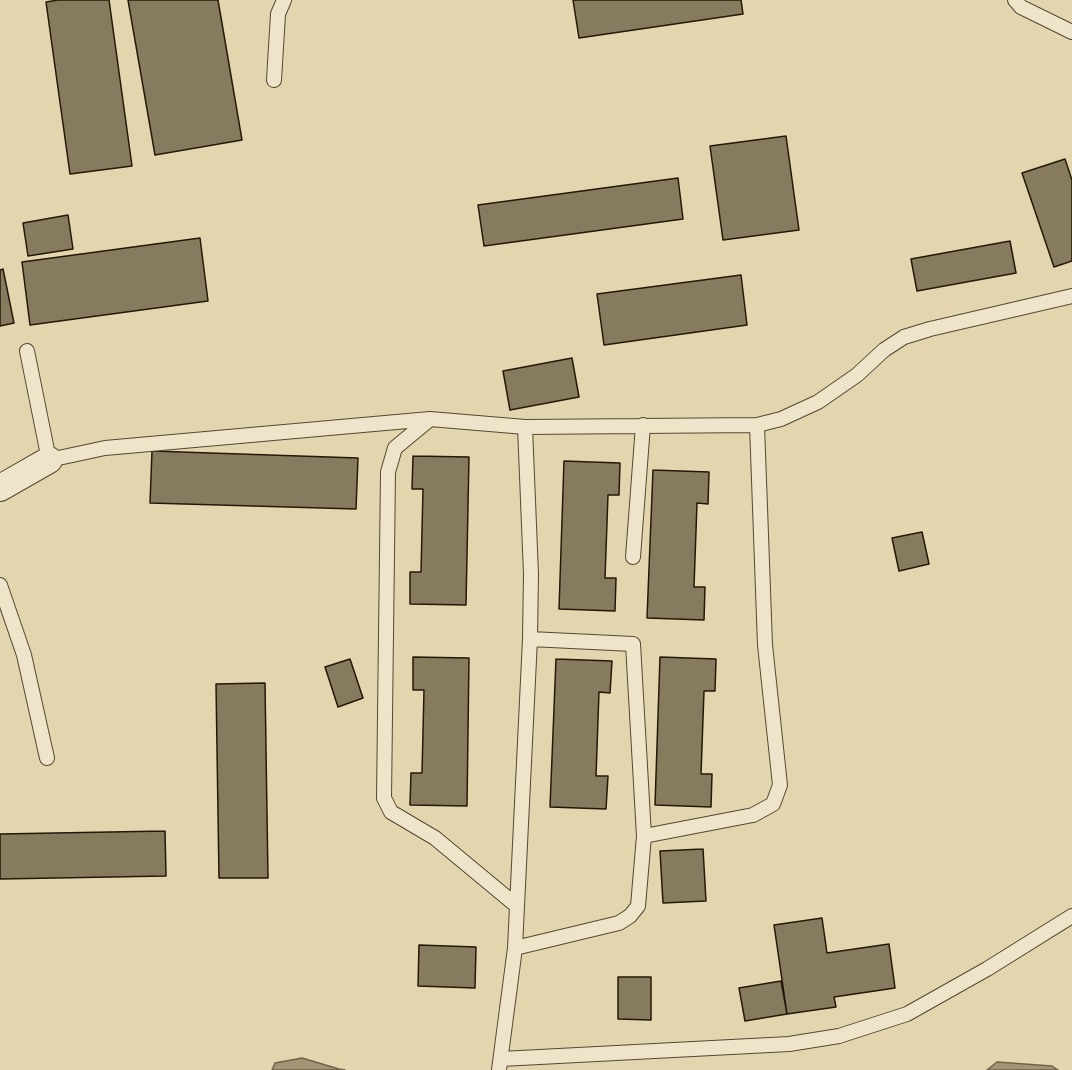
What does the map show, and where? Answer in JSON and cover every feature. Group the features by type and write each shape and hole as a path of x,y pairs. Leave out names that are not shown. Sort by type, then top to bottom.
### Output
{"street":[{"path":"0,488 49,460"}],"lane":[{"path":"273,80 278,14 284,0"},
{"path":"1015,0 1021,7 1072,32"},
{"path":"27,351 49,460 105,448 430,419 525,427 757,425 781,419 818,402 857,375 884,350 904,337 1072,296"},
{"path":"430,419 394,448 388,472 384,798 391,812 435,838 518,906"},
{"path":"633,558 643,425"},
{"path":"644,836 753,815 773,804 780,785 765,645 757,425"},
{"path":"525,427 531,574 530,639 518,906 500,1065 789,1044 839,1036 907,1014 987,969 1072,916"},
{"path":"0,585 24,655 47,758"},
{"path":"515,948 619,923 630,916 638,906 644,836 633,644 530,639"}],"shaded area":[{"path":"302,1058 345,1070 272,1070 275,1063"},
{"path":"997,1062 1052,1066 1058,1070 987,1070"}],"building":[{"path":"109,0 132,166 70,174 46,2"},
{"path":"128,0 218,0 242,140 155,155"},
{"path":"573,0 741,0 743,14 579,38"},
{"path":"786,136 799,230 723,240 710,146"},
{"path":"1065,159 1072,180 1072,261 1054,267 1022,173"},
{"path":"678,178 683,219 484,246 478,205"},
{"path":"68,215 73,249 28,256 23,223"},
{"path":"200,238 208,301 30,325 22,262"},
{"path":"1010,241 1016,273 917,291 911,259"},
{"path":"3,269 14,323 0,326 0,270"},
{"path":"741,275 747,325 604,345 597,294"},
{"path":"572,358 579,397 510,410 503,371"},
{"path":"152,451 358,458 356,509 150,503"},
{"path":"413,456 469,457 466,605 410,604 410,572 421,572 423,489 412,489"},
{"path":"564,461 620,463 619,495 608,495 605,578 616,578 615,611 559,609"},
{"path":"653,470 709,472 708,504 697,503 694,587 705,587 704,620 647,618"},
{"path":"922,532 929,564 899,571 892,538"},
{"path":"413,657 469,658 467,806 410,805 411,773 422,773 424,690 413,690"},
{"path":"660,657 716,659 715,691 704,691 701,774 712,774 711,807 655,805"},
{"path":"350,659 363,698 338,707 325,667"},
{"path":"556,659 612,661 610,693 599,692 596,776 608,776 606,809 550,807"},
{"path":"265,683 268,878 219,878 216,684"},
{"path":"165,831 166,876 0,879 0,834"},
{"path":"703,849 706,901 663,903 660,851"},
{"path":"822,918 827,953 889,944 895,988 834,997 836,1007 787,1014 774,925"},
{"path":"419,945 476,947 475,988 418,986"},
{"path":"618,977 651,977 651,1020 618,1019"},
{"path":"781,981 787,1014 745,1021 739,988"}]}
